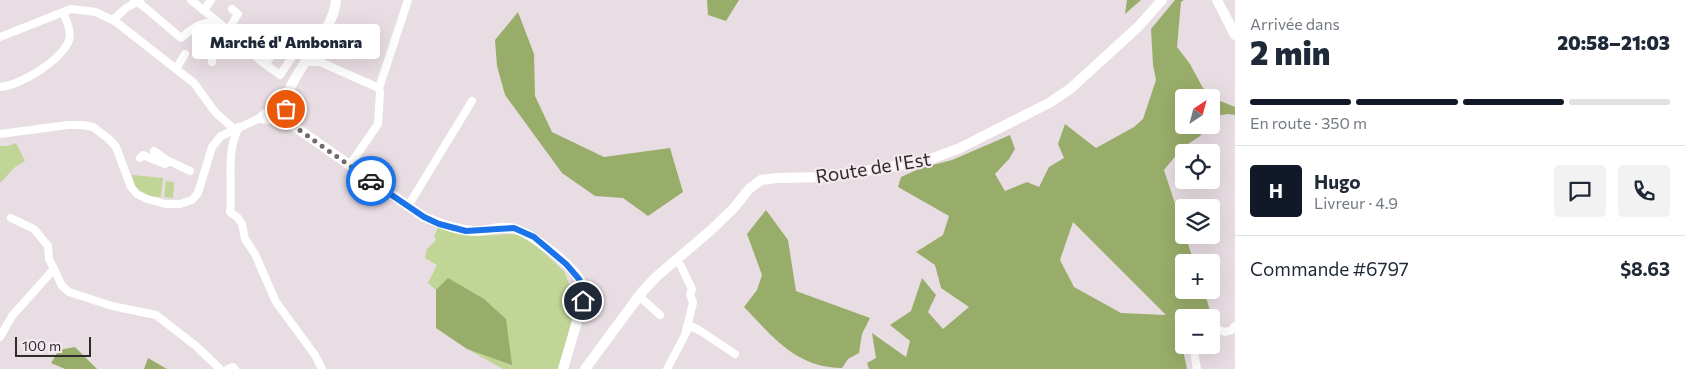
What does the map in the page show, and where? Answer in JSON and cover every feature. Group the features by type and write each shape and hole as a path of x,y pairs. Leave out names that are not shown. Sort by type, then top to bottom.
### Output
{"main road":[{"path":"336,0 333,18 289,91 286,109 291,124 424,217 439,224 466,231 514,228 534,237 574,272 584,289 583,301 563,369"},
{"name":"Route de l'Est","path":"585,369 639,296 656,277 719,223 749,189 761,180 828,177 924,160 960,148 1050,103 1070,89 1091,72 1138,27 1162,0"},
{"path":"1217,0 1235,35"}],"street":[{"path":"0,87 27,78 46,66 69,42 67,11 72,0"},
{"path":"191,0 280,75 301,44"},
{"path":"204,10 211,0"},
{"path":"349,166 378,124 380,92 378,88 408,0"},
{"path":"113,20 137,1 181,38 190,30 205,22 218,22"},
{"path":"228,30 238,14 232,9"},
{"path":"0,37 67,11 96,12 113,20 194,83 215,112 237,128"},
{"path":"212,62 212,46 218,22"},
{"path":"266,64 285,34 301,44 315,47"},
{"path":"176,69 185,54"},
{"path":"306,62 320,62 378,88"},
{"path":"0,134 68,125 93,127 116,147 131,187 137,194 165,204 180,204 192,200 198,193 212,147 221,136 258,119 289,91"},
{"path":"408,206 472,101"},
{"path":"258,119 291,124"},
{"path":"237,128 232,154 230,212 242,224 246,239 255,254 276,302 315,355 322,369"},
{"path":"155,150 168,161 190,171"},
{"path":"140,158 143,154 163,164 168,161"},
{"path":"11,218 34,229 48,246 49,259 62,286 69,292 112,306 156,315 196,346 220,369"},
{"path":"676,260 692,288 690,294 693,303 685,335"},
{"path":"0,337 12,316 54,269"},
{"path":"639,296 660,315"},
{"path":"668,369 690,326 736,354"},
{"path":"1220,330 1225,332 1232,330 1235,326"},
{"path":"1194,354 1197,369"},
{"path":"228,369 233,367 235,369"}],"green space":[{"path":"707,0 739,0 726,21 708,15"},
{"path":"1127,0 1141,0 1125,14"},
{"path":"1175,0 1184,0 1181,2 1177,47 1190,64 1204,89 1175,89 1175,134 1201,134 1188,144 1175,144 1175,157 1164,170 1175,204 1175,244 1188,244 1191,254 1175,254 1175,299 1207,299 1209,309 1175,309 1175,354 1184,354 1187,369 869,369 867,363 876,358 872,333 906,357 910,341 890,325 911,311 922,278 936,295 928,312 943,329 969,307 941,288 935,265 916,252 943,235 949,216 898,187 901,177 921,168 952,160 1010,135 1015,149 1009,159 995,174 1005,191 1027,182 1039,187 1049,167 1064,158 1058,144 1065,124 1096,148 1134,127 1143,119 1156,80 1153,65 1151,29","holes":["1073,222 1165,315 1121,313 1074,287 1060,260"]},
{"path":"518,12 534,54 535,96 552,132 604,157 670,148 683,192 648,216 623,198 595,196 562,173 505,95 497,66 495,40"},
{"path":"1220,101 1235,107 1235,115 1220,115"},
{"path":"16,143 25,161 15,167 0,183 0,146"},
{"path":"132,175 163,178 161,197 140,194"},
{"path":"166,181 174,182 173,198 164,197"},
{"path":"766,210 788,240 796,291 870,318 862,334 859,353 848,359 842,368 812,362 787,349 744,307 757,290 762,275 747,234"},
{"path":"440,224 451,229 480,235 522,233 564,271 576,302 560,369 503,369 436,328 436,290 428,283 437,265 425,258 427,249 436,240 434,236"},
{"path":"448,278 484,299 506,319 512,365 467,349 436,328 436,290"},
{"path":"75,347 97,369 65,369 51,363 59,350"},
{"path":"148,358 167,369 144,369"}],"way so far":[{"path":"286,109 291,124 371,181"}],"place":[{"name":"Marché d' Ambonara","path":"286,109"}],"route":[{"path":"371,181 424,217 439,224 466,231 514,228 534,237 574,272 584,289 583,301"}]}
